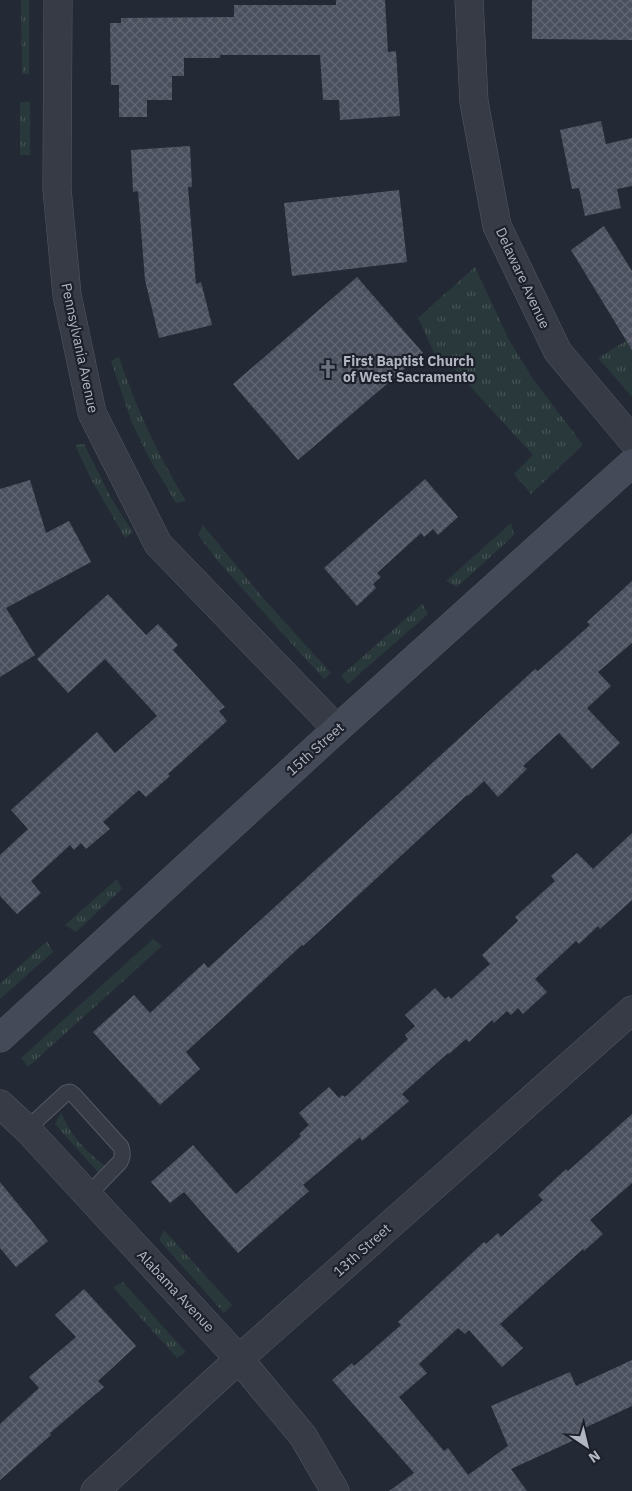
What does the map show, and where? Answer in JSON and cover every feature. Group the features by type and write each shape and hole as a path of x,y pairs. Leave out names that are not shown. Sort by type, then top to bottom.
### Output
{"street":[{"name":"Pennsylvania Avenue","path":"58,0 57,189 67,295 92,413 158,544 337,729"},
{"name":"Delaware Avenue","path":"469,0 474,102 497,226 558,352 632,440"},
{"name":"15th Street","path":"0,1038 337,729 632,463"},
{"name":"13th Street","path":"95,1491 239,1359 632,1010"},
{"name":"Alabama Avenue","path":"0,1104 27,1129 239,1359 304,1436 335,1491"}],"lane":[{"path":"27,1129 66,1093 70,1092 74,1095 120,1147 123,1157 88,1195"}],"green space":[{"path":"21,0 29,0 29,74 22,74"},
{"path":"20,102 30,102 30,155 20,155"},
{"path":"475,267 509,340 533,379 583,445 531,494 514,474 533,455 447,361 437,359 418,318"},
{"path":"632,337 632,397 598,358"},
{"path":"119,357 148,431 186,501 176,503 148,456 132,423 111,361"},
{"path":"84,444 111,498 133,532 125,538 90,477 75,445"},
{"path":"511,523 514,535 457,587 446,581"},
{"path":"203,525 264,599 331,673 324,679 217,560 198,535"},
{"path":"422,604 428,614 348,684 341,676"},
{"path":"117,879 122,889 76,932 65,925"},
{"path":"153,939 162,946 28,1067 21,1058"},
{"path":"47,941 53,952 0,999 0,984"},
{"path":"61,1113 80,1144 108,1168 98,1172 55,1124"},
{"path":"164,1230 232,1305 224,1313 159,1240"},
{"path":"123,1282 186,1352 177,1358 113,1287"}],"building":[{"path":"336,0 385,0 388,52 396,51 400,116 340,120 339,100 323,100 320,55 220,55 220,58 184,58 184,76 172,76 172,100 147,100 147,117 119,117 119,85 111,85 110,23 121,23 121,18 234,17 234,5 336,5"},
{"path":"532,0 632,0 632,40 532,39"},
{"path":"601,121 606,144 632,138 632,186 617,189 621,208 585,216 579,188 572,189 560,130"},
{"path":"190,146 192,187 188,187 196,284 201,282 212,325 159,338 145,280 138,191 133,192 131,150"},
{"path":"399,190 407,262 292,276 284,203"},
{"path":"604,226 632,271 632,350 571,250"},
{"name":"First Baptist Church of West Sacramento","path":"357,277 423,353 298,460 233,384"},
{"path":"425,479 458,517 438,535 433,529 424,537 421,533 377,573 381,577 373,584 376,588 357,606 324,568"},
{"path":"30,480 46,533 69,521 91,562 6,608 35,655 0,677 0,489"},
{"path":"632,581 632,643 598,672 611,686 587,708 620,743 592,769 559,733 523,766 527,769 498,797 484,781 186,1052 200,1069 160,1105 93,1032 134,995 150,1013 204,963 208,968 535,669 538,671 590,625 587,622"},
{"path":"108,594 146,635 158,624 178,645 173,650 225,707 219,711 227,721 168,774 170,776 146,797 139,790 103,822 110,829 86,849 81,843 74,850 70,845 31,881 41,893 17,914 0,896 0,855 28,829 11,810 97,732 115,753 157,716 105,659 68,693 37,659"},
{"path":"632,833 632,900 600,929 598,926 579,944 576,941 535,979 547,992 523,1014 518,1008 511,1015 507,1011 494,1023 492,1020 469,1042 466,1039 448,1053 402,1094 409,1101 362,1141 360,1137 303,1185 309,1191 238,1253 184,1192 170,1203 151,1182 193,1145 236,1194 301,1136 299,1134 309,1125 299,1113 329,1087 339,1098 342,1095 345,1097 408,1039 405,1035 415,1026 405,1015 435,988 445,999 449,996 451,999 490,964 482,955 518,921 515,917 555,881 551,876 577,853 593,869"},
{"path":"632,1114 632,1183 590,1220 603,1234 584,1251 583,1249 500,1324 523,1348 502,1367 469,1330 465,1334 458,1328 419,1364 427,1373 399,1397 444,1451 448,1448 468,1475 508,1446 491,1406 570,1372 576,1386 632,1360 632,1406 580,1430 583,1436 511,1469 527,1491 389,1491 414,1473 332,1380 352,1363 354,1366 401,1325 398,1322 484,1242 486,1244 498,1233 501,1237 543,1200 538,1195"},
{"path":"0,1182 48,1241 16,1267 0,1248"},
{"path":"84,1289 136,1346 98,1381 104,1387 50,1433 51,1435 0,1480 0,1424 39,1388 29,1377 76,1337 55,1315"}],"place":[{"name":"First Baptist Church of West Sacramento","path":"328,369"}]}
